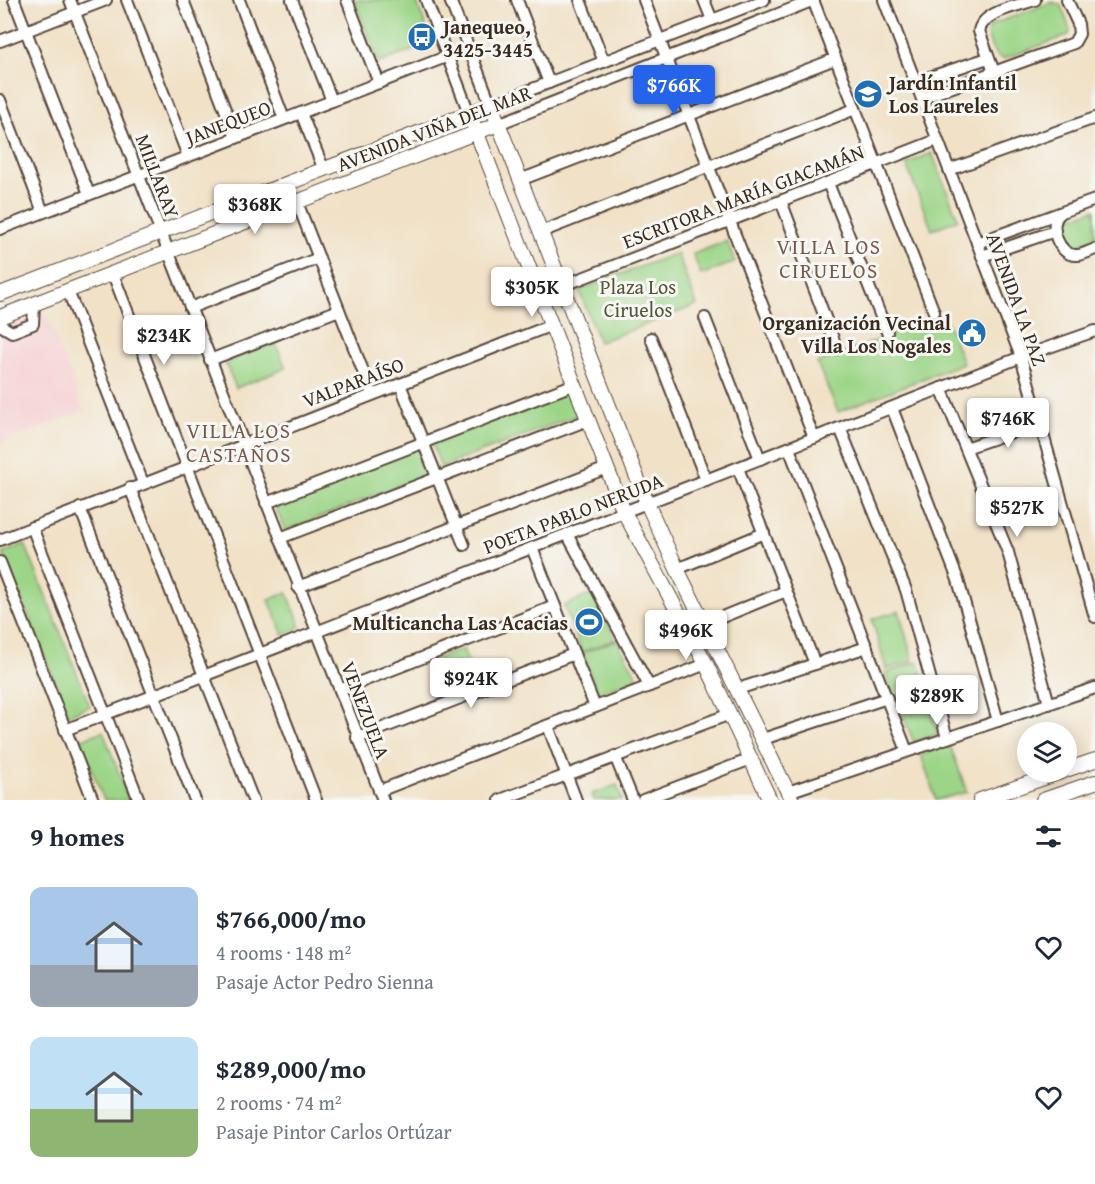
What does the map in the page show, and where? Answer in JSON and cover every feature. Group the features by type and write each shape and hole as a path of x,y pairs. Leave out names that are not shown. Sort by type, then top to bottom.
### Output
{"main road":[{"name":"AVENIDA VIÑA DEL MAR","path":"0,294 491,105"},
{"path":"491,105 647,503 677,569 790,796"},
{"path":"469,113 624,512 706,664 770,800"},
{"name":"AVENIDA VIÑA DEL MAR","path":"0,317 498,124"},
{"path":"1077,767 1095,760"},
{"path":"980,800 1033,782"},
{"path":"1043,800 1095,782"}],"street":[{"path":"14,0 89,194"},
{"name":"MILLARAY","path":"70,0 317,632"},
{"path":"0,41 106,0"},
{"path":"127,0 188,156"},
{"path":"183,0 236,138"},
{"path":"239,0 284,120"},
{"path":"292,0 332,101"},
{"path":"347,0 379,82"},
{"path":"426,0 469,113"},
{"path":"450,0 491,105"},
{"path":"517,0 549,83"},
{"path":"580,0 604,62"},
{"path":"644,0 814,438"},
{"path":"704,0 712,20"},
{"name":"AVENIDA VIÑA DEL MAR","path":"491,105 763,0"},
{"path":"813,0 934,312"},
{"name":"AVENIDA VIÑA DEL MAR","path":"498,124 813,0"},
{"name":"AVENIDA LA PAZ","path":"884,0 1021,357 1090,578 1095,617"},
{"path":"994,72 979,31 983,21 991,15 1035,0"},
{"path":"921,98 1074,43 1079,34 1078,24 1067,0"},
{"name":"JANEQUEO","path":"0,229 469,48"},
{"path":"915,82 988,58"},
{"path":"520,180 836,59"},
{"path":"0,100 43,212"},
{"path":"541,232 855,109"},
{"path":"301,113 324,170"},
{"path":"949,170 1095,118"},
{"name":"ESCRITORA MARÍA GIACAMÁN","path":"562,286 938,140"},
{"path":"828,183 887,332"},
{"path":"977,243 1095,200"},
{"path":"781,201 837,349"},
{"path":"297,202 372,394"},
{"path":"1064,211 1056,216 1053,223 1063,250 1077,255 1095,249"},
{"path":"982,256 1055,231"},
{"path":"190,308 319,258"},
{"path":"113,274 316,800"},
{"path":"68,291 143,483"},
{"path":"0,326 12,332 33,324 34,304"},
{"path":"210,360 339,310"},
{"path":"705,318 760,459"},
{"name":"VALPARAÍSO","path":"0,540 552,325"},
{"name":"POETA PABLO NERUDA","path":"65,730 1021,357 1095,331"},
{"path":"651,338 706,480"},
{"path":"400,384 464,545"},
{"path":"266,503 575,384"},
{"path":"941,388 1008,552 1049,704"},
{"path":"892,408 958,580 998,721"},
{"path":"280,538 588,420"},
{"path":"966,448 1041,422"},
{"path":"840,428 906,591 947,738"},
{"path":"789,447 908,751"},
{"path":"298,587 608,468"},
{"path":"738,468 815,664"},
{"path":"130,488 253,800"},
{"path":"80,508 195,800"},
{"path":"32,526 140,800"},
{"path":"677,569 764,533"},
{"path":"567,534 649,686"},
{"path":"532,548 595,707"},
{"path":"0,562 93,800"},
{"path":"705,624 786,591"},
{"path":"340,690 555,606"},
{"name":"VENEZUELA","path":"317,632 381,796"},
{"path":"738,689 867,647"},
{"path":"357,738 574,654"},
{"path":"381,796 548,726 706,664"},
{"path":"790,796 908,751 1095,688"},
{"path":"763,739 887,698"},
{"path":"500,800 512,798 566,774 730,714"},
{"path":"548,726 576,800"},
{"path":"615,756 633,800"},
{"path":"643,800 751,759"}],"shaded area":[{"path":"46,313 84,411 0,443 0,330"}],"green space":[{"path":"354,0 416,0 432,43 379,63"},
{"path":"1052,2 1063,8 1070,31 1069,35 1003,59 997,55 992,49 987,34 991,25"},
{"path":"932,153 958,219 932,230 906,164"},
{"path":"1095,209 1095,240 1076,246 1070,245 1063,227 1065,220"},
{"path":"727,241 735,262 701,275 693,254"},
{"name":"Plaza Los Ciruelos","path":"677,253 697,305 599,342 579,290"},
{"path":"944,315 963,363 838,412 817,363"},
{"path":"275,342 286,368 236,388 225,362"},
{"path":"569,392 578,415 441,467 432,444"},
{"path":"418,448 429,474 285,531 274,504"},
{"path":"25,544 90,706 68,715 3,553"},
{"path":"287,592 300,624 299,628 283,635 269,600"},
{"name":"Multicancha Las Acacias","path":"592,594 616,639 582,652 564,606"},
{"path":"899,611 913,661 886,669 872,619"},
{"path":"617,640 638,678 598,692 582,653"},
{"path":"463,649 477,684 442,698 428,662"},
{"path":"918,662 938,734 914,742 885,673"},
{"path":"103,731 129,800 104,800 80,740"},
{"path":"950,745 967,792 936,800 921,755"},
{"path":"617,785 622,800 594,800 592,794"}],"place":[{"name":"Janequeo, 3425-3445","path":"422,37"},
{"name":"Jardín Infantil Los Laureles","path":"868,94"},
{"name":"Organización Vecinal Villa Los Nogales","path":"972,333"},
{"name":"Multicancha Las Acacias","path":"589,622"}],"district":[{"name":"VILLA LOS CIRUELOS","path":"829,258"},
{"name":"VILLA LOS CASTAÑOS","path":"239,442"}]}
